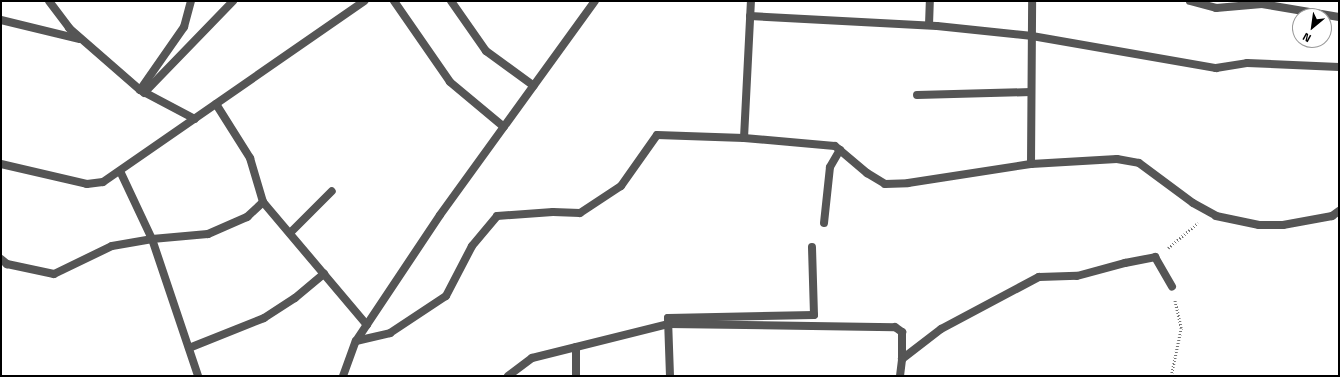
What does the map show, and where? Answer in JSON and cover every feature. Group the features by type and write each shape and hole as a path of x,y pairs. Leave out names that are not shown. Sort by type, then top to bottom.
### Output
{"street":[{"path":"49,1 69,28 80,39 142,92 195,118"},
{"path":"142,92 184,27 191,1"},
{"path":"142,92 233,1"},
{"path":"1,164 87,184 103,182 364,1"},
{"path":"394,1 450,82 504,127"},
{"path":"451,1 486,51 534,86"},
{"path":"343,376 356,342 440,215 595,1"},
{"path":"744,138 751,1"},
{"path":"929,25 930,1"},
{"path":"1031,164 1032,1"},
{"path":"1190,1 1216,8 1262,4 1339,17"},
{"path":"750,16 929,25 1032,36 1216,68 1247,63 1339,67"},
{"path":"1,20 80,39"},
{"path":"917,95 1031,92"},
{"path":"216,104 250,158 263,202 367,325"},
{"path":"356,342 390,332 446,296 472,246 497,216 553,212 580,213 621,186 657,135 744,138 835,146 867,173 885,184 908,183 1031,164 1117,159 1139,163 1193,203 1216,216 1259,225 1283,225 1332,216 1339,211"},
{"path":"824,223 830,167 840,150"},
{"path":"120,171 152,239 198,376"},
{"path":"290,233 332,191"},
{"path":"1,259 7,264 54,274 112,246 152,239 208,234 247,217 263,202"},
{"path":"670,376 668,318 814,315 812,247"},
{"path":"902,359 941,329 1040,277 1077,276 1125,262 1155,256 1172,287"},
{"path":"189,348 264,318 296,298 324,274"},
{"path":"508,376 532,358 668,324 895,326 902,332 902,359 900,376"},
{"path":"576,347 576,376"}],"path":[{"path":"1155,256 1170,247 1204,218 1216,216"},
{"path":"1171,376 1181,328 1172,287"}]}
